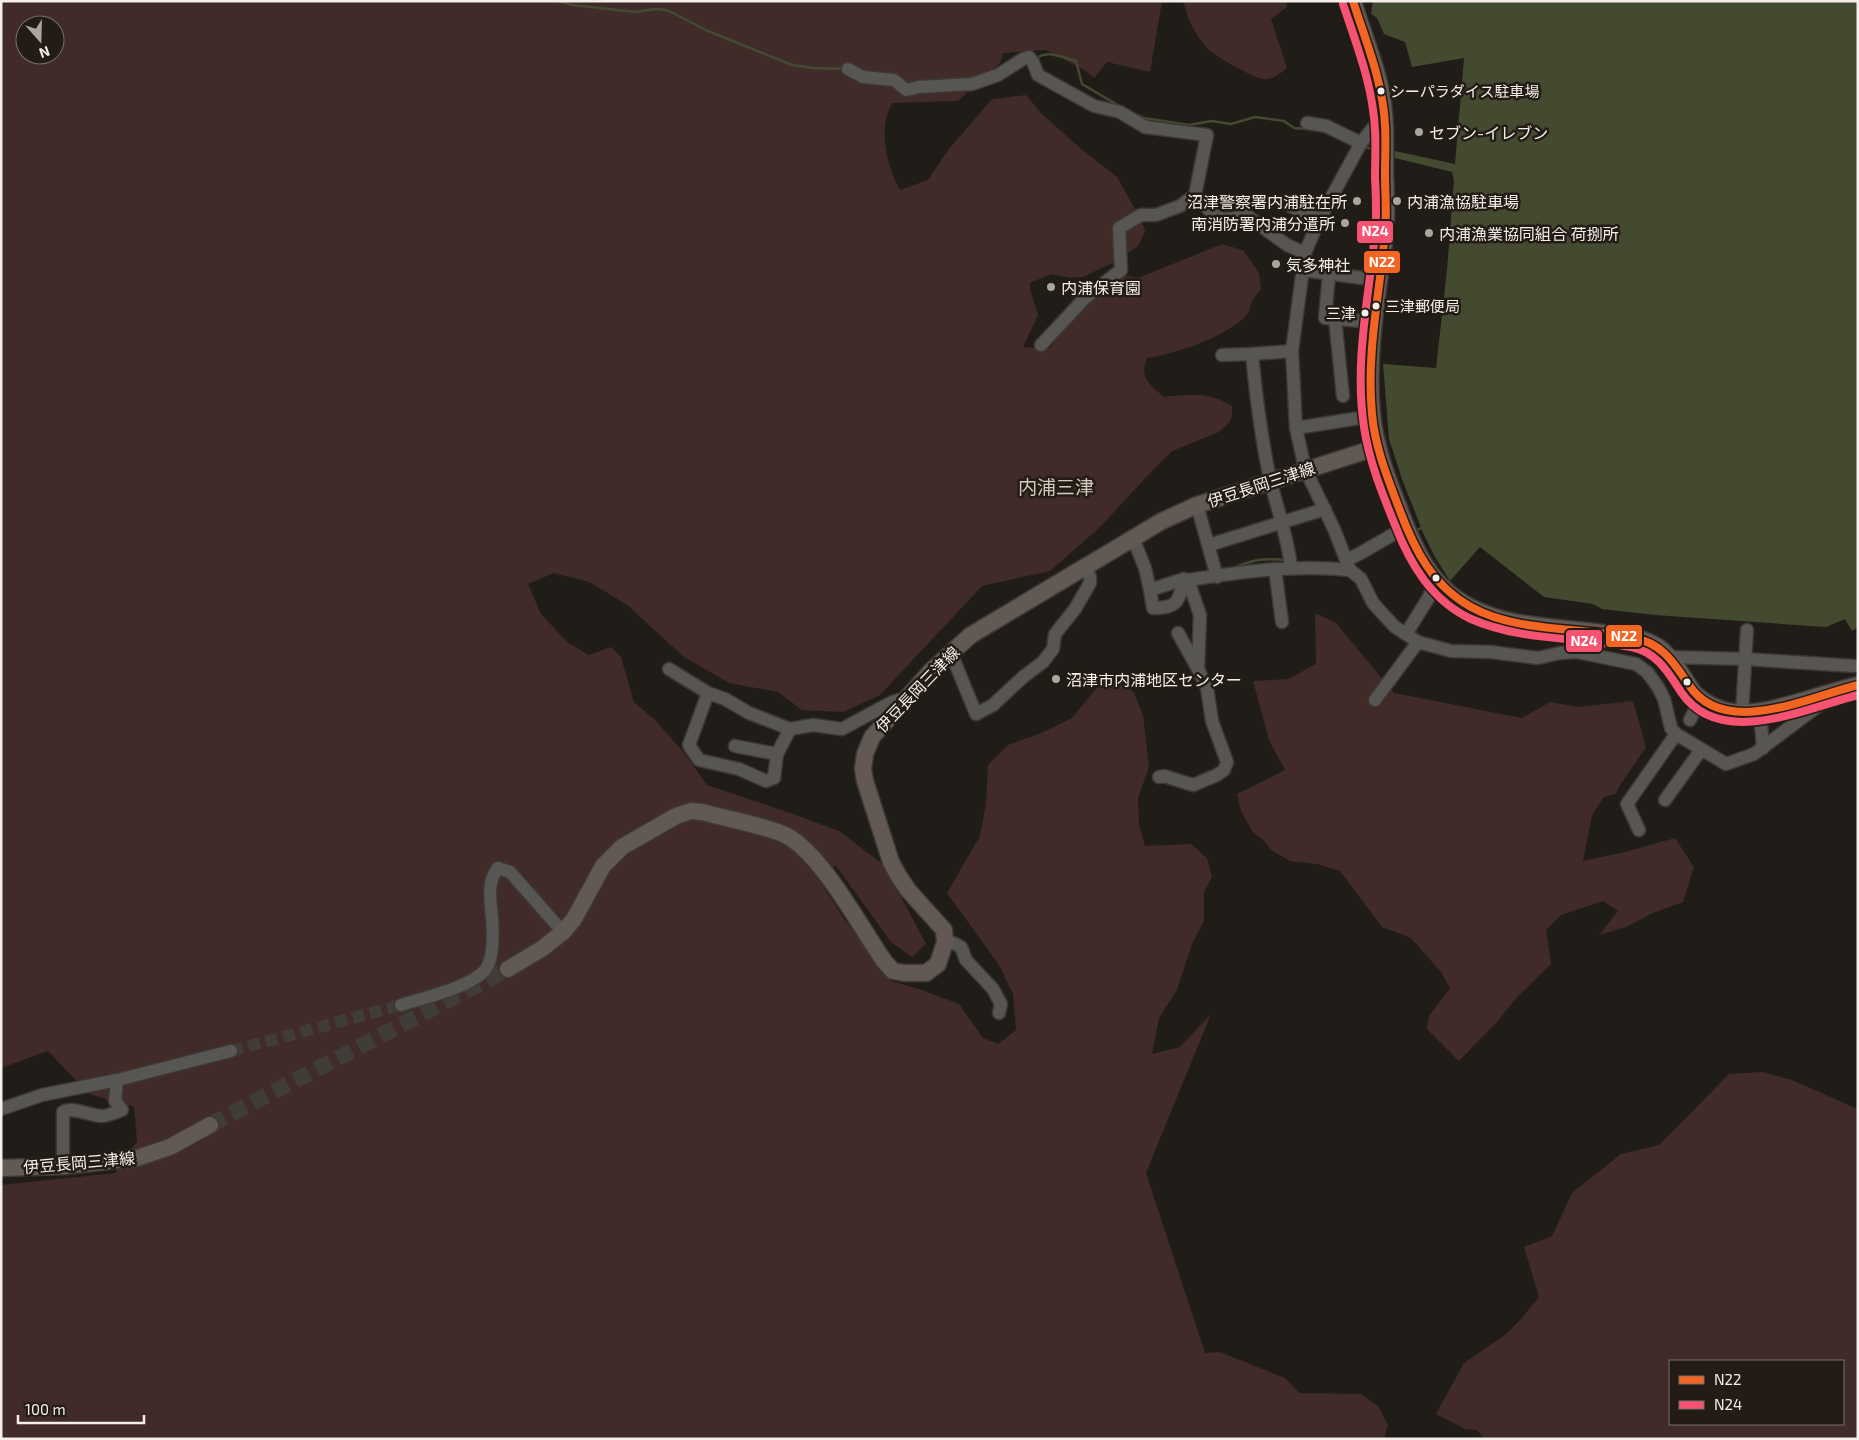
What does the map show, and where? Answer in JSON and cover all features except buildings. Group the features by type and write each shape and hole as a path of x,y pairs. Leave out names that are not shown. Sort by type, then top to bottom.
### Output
{"main road":[{"path":"1352,1 1379,85 1384,114 1385,232 1378,280 1371,355 1370,394 1372,416 1378,447 1389,484 1409,533 1436,580 1469,607 1490,616 1513,622 1586,630 1632,638 1652,644 1669,657 1694,694 1718,709 1742,713 1760,712 1858,685"},
{"name":"伊豆長岡三津線","path":"945,942 944,930 898,876 865,781 863,769 865,754 872,737 906,698 971,635 1162,520 1197,505 1378,447"},
{"path":"508,969 543,948 563,932 574,919 603,866 622,847 676,816 691,812 702,812 784,835 808,852 826,873 884,962 893,971 904,974 926,973 938,964 945,942"},
{"name":"伊豆長岡三津線","path":"1,1168 63,1166 137,1158 170,1147 210,1125"}],"street":[{"path":"848,70 863,77 894,80 911,89 972,84 998,75 1023,59 1031,59 1038,75 1094,106 1120,112 1145,127 1188,129 1207,135 1195,195 1180,206 1156,215 1141,214 1119,228 1121,270 1085,298 1041,345"},
{"path":"1384,114 1362,143 1319,220 1305,254 1292,351 1296,428 1305,469 1348,565 1361,579 1374,603 1395,627 1418,642 1451,651 1491,652 1538,658 1560,653 1577,652 1636,664 1647,672 1658,687 1664,699 1671,728 1676,734 1726,764 1754,754 1763,748 1818,706 1826,693"},
{"path":"1306,123 1326,126 1362,143"},
{"path":"1195,195 1218,219 1228,220 1246,215 1287,245 1305,254"},
{"path":"1284,203 1319,220"},
{"path":"1302,270 1378,280"},
{"path":"1329,274 1325,318 1374,322"},
{"path":"1335,319 1344,396"},
{"path":"1222,355 1292,351"},
{"path":"1252,354 1260,432 1270,481 1289,544 1292,568"},
{"path":"1296,428 1372,416"},
{"path":"1197,505 1217,577"},
{"path":"1209,545 1324,509"},
{"path":"1150,590 1186,579 1217,577 1236,572 1348,565 1359,554 1409,533"},
{"path":"1133,538 1145,568 1153,608 1170,607 1178,601 1186,579"},
{"path":"951,653 976,714 993,705 1023,677 1043,662 1053,649 1055,634 1075,609 1090,583 1090,576 1085,566"},
{"path":"1275,569 1282,622"},
{"path":"1186,579 1200,615 1198,670"},
{"path":"1406,634 1429,597 1436,580"},
{"path":"1742,713 1747,630"},
{"path":"1160,778 1164,776 1169,777 1193,785 1217,775 1224,770 1227,762 1212,721 1206,688 1178,633"},
{"path":"1375,700 1418,642"},
{"path":"1669,657 1745,659 1854,666"},
{"path":"670,669 708,693 725,699 749,713 790,729 813,725 842,728 892,702 906,698"},
{"path":"708,693 689,745 699,760 739,769 766,781 774,778 777,754 790,729"},
{"path":"1690,720 1700,699"},
{"path":"1760,712 1763,748"},
{"path":"1639,830 1627,804 1676,734"},
{"path":"735,746 777,754"},
{"path":"1665,800 1701,750"},
{"path":"401,1005 445,992 467,983 486,968 493,945 490,889 492,876 498,868 510,872 563,932"},
{"path":"945,942 961,947 966,960 993,989 1001,1004 999,1013"},
{"path":"1,1109 42,1095 117,1080 231,1051"},
{"path":"63,1166 62,1112 72,1110 104,1116 122,1110 115,1101 117,1080"}],"shaded area":[{"path":"1,1 1162,1 1150,72 1107,62 1094,78 1086,71 1046,50 1003,53 1000,63 958,101 892,103 885,124 885,146 891,169 900,190 928,180 948,150 992,99 1026,95 1042,114 1080,148 1117,177 1142,221 1145,231 1138,246 1114,262 1083,277 1071,278 1051,274 1030,283 1038,315 1023,347 1049,349 1086,301 1126,276 1138,278 1222,244 1243,250 1259,273 1261,289 1252,301 1246,316 1234,326 1211,339 1172,353 1147,358 1144,371 1150,385 1164,397 1183,395 1207,396 1232,406 1230,422 1219,432 1172,451 1099,528 1050,571 982,586 880,695 843,712 802,710 778,692 729,683 684,657 626,604 589,582 554,573 528,584 541,614 567,642 589,655 611,647 621,657 634,702 656,721 685,754 707,785 839,831 884,865 926,944 912,957 891,942 836,866 813,870 844,919 891,981 959,1004 983,1038 998,1044 1016,1030 1013,994 999,965 947,893 980,836 986,804 988,765 1008,745 1041,733 1072,718 1103,680 1122,682 1134,693 1143,715 1149,767 1138,798 1139,825 1145,846 1191,844 1207,858 1212,877 1204,892 1204,921 1192,944 1177,990 1159,1018 1152,1054 1180,1047 1211,1014 1146,1173 1205,1353 1220,1352 1285,1378 1299,1393 1361,1394 1379,1407 1388,1425 1384,1439 1,1439 1,1185 115,1173 137,1141 134,1107 89,1094 48,1051 1,1068"},
{"path":"1183,1 1286,1 1287,7 1271,19 1287,68 1273,77 1263,79 1243,71 1218,56 1208,49 1199,38 1190,21"},
{"path":"1373,1 1858,1 1858,627 1852,631 1845,619 1826,627 1655,615 1602,609 1593,604 1544,597 1480,547 1450,581 1424,535 1389,439 1383,364 1436,368 1447,270 1454,181 1452,172 1395,158 1395,151 1455,164 1464,58 1412,67 1405,42 1384,34 1377,18 1371,14"},
{"path":"1315,613 1336,623 1394,693 1522,718 1550,702 1577,707 1633,701 1646,747 1616,794 1604,797 1592,815 1583,861 1675,838 1694,867 1683,902 1653,913 1626,927 1599,935 1618,911 1603,901 1561,915 1546,930 1551,964 1517,997 1496,1023 1459,1061 1427,1029 1429,1016 1450,988 1441,972 1411,938 1382,927 1340,871 1317,864 1290,861 1271,850 1252,831 1241,811 1237,794 1285,770 1269,740 1253,681 1288,679 1316,664"},
{"path":"1763,1072 1792,1080 1858,1109 1858,1439 1484,1439 1477,1430 1465,1429 1436,1414 1464,1363 1505,1335 1539,1297 1524,1247 1552,1236 1572,1193 1621,1154 1659,1145 1729,1074"}],"waterway":[{"path":"558,1 573,5 635,12 655,9 667,10 708,31 792,65 845,69"},
{"path":"1036,58 1051,54 1076,61 1082,84 1121,107"},
{"path":"1135,114 1144,118 1189,125 1212,121 1231,124 1255,117 1284,121 1294,128 1306,129"},
{"path":"1364,147 1377,150"},
{"path":"1414,532 1421,528"},
{"path":"1236,567 1260,560 1286,560"}],"tunnel":[{"path":"210,1125 508,969"},
{"path":"231,1051 401,1005"}],"transit line":[{"name":"N22","path":"1353,1 1381,93 1385,125 1386,225 1372,345 1372,414 1376,439 1400,511 1412,540 1427,566 1446,589 1471,607 1489,615 1530,625 1634,638 1652,644 1666,655 1704,701 1723,709 1745,712 1768,710 1792,705 1858,685"},
{"name":"N24","path":"1343,4 1368,82 1375,130 1376,226 1364,330 1361,378 1361,403 1364,427 1373,465 1385,501 1408,554 1424,580 1434,592 1457,611 1490,626 1550,638 1631,647 1648,653 1661,664 1681,692 1698,709 1718,719 1740,722 1765,720 1858,695"}],"place":[{"name":"シーパラダイス駐車場","path":"1381,91"},
{"name":"セブン-イレブン","path":"1419,132"},
{"name":"沼津警察署内浦駐在所","path":"1357,201"},
{"name":"内浦漁協駐車場","path":"1397,201"},
{"name":"南消防署内浦分遣所","path":"1345,223"},
{"name":"内浦漁業協同組合 荷捌所","path":"1429,233"},
{"name":"気多神社","path":"1276,264"},
{"name":"内浦保育園","path":"1051,287"},
{"name":"三津郵便局","path":"1376,306"},
{"name":"三津","path":"1365,313"},
{"name":"沼津市内浦地区センター","path":"1056,679"}],"district":[{"name":"内浦三津","path":"1056,486"}]}
